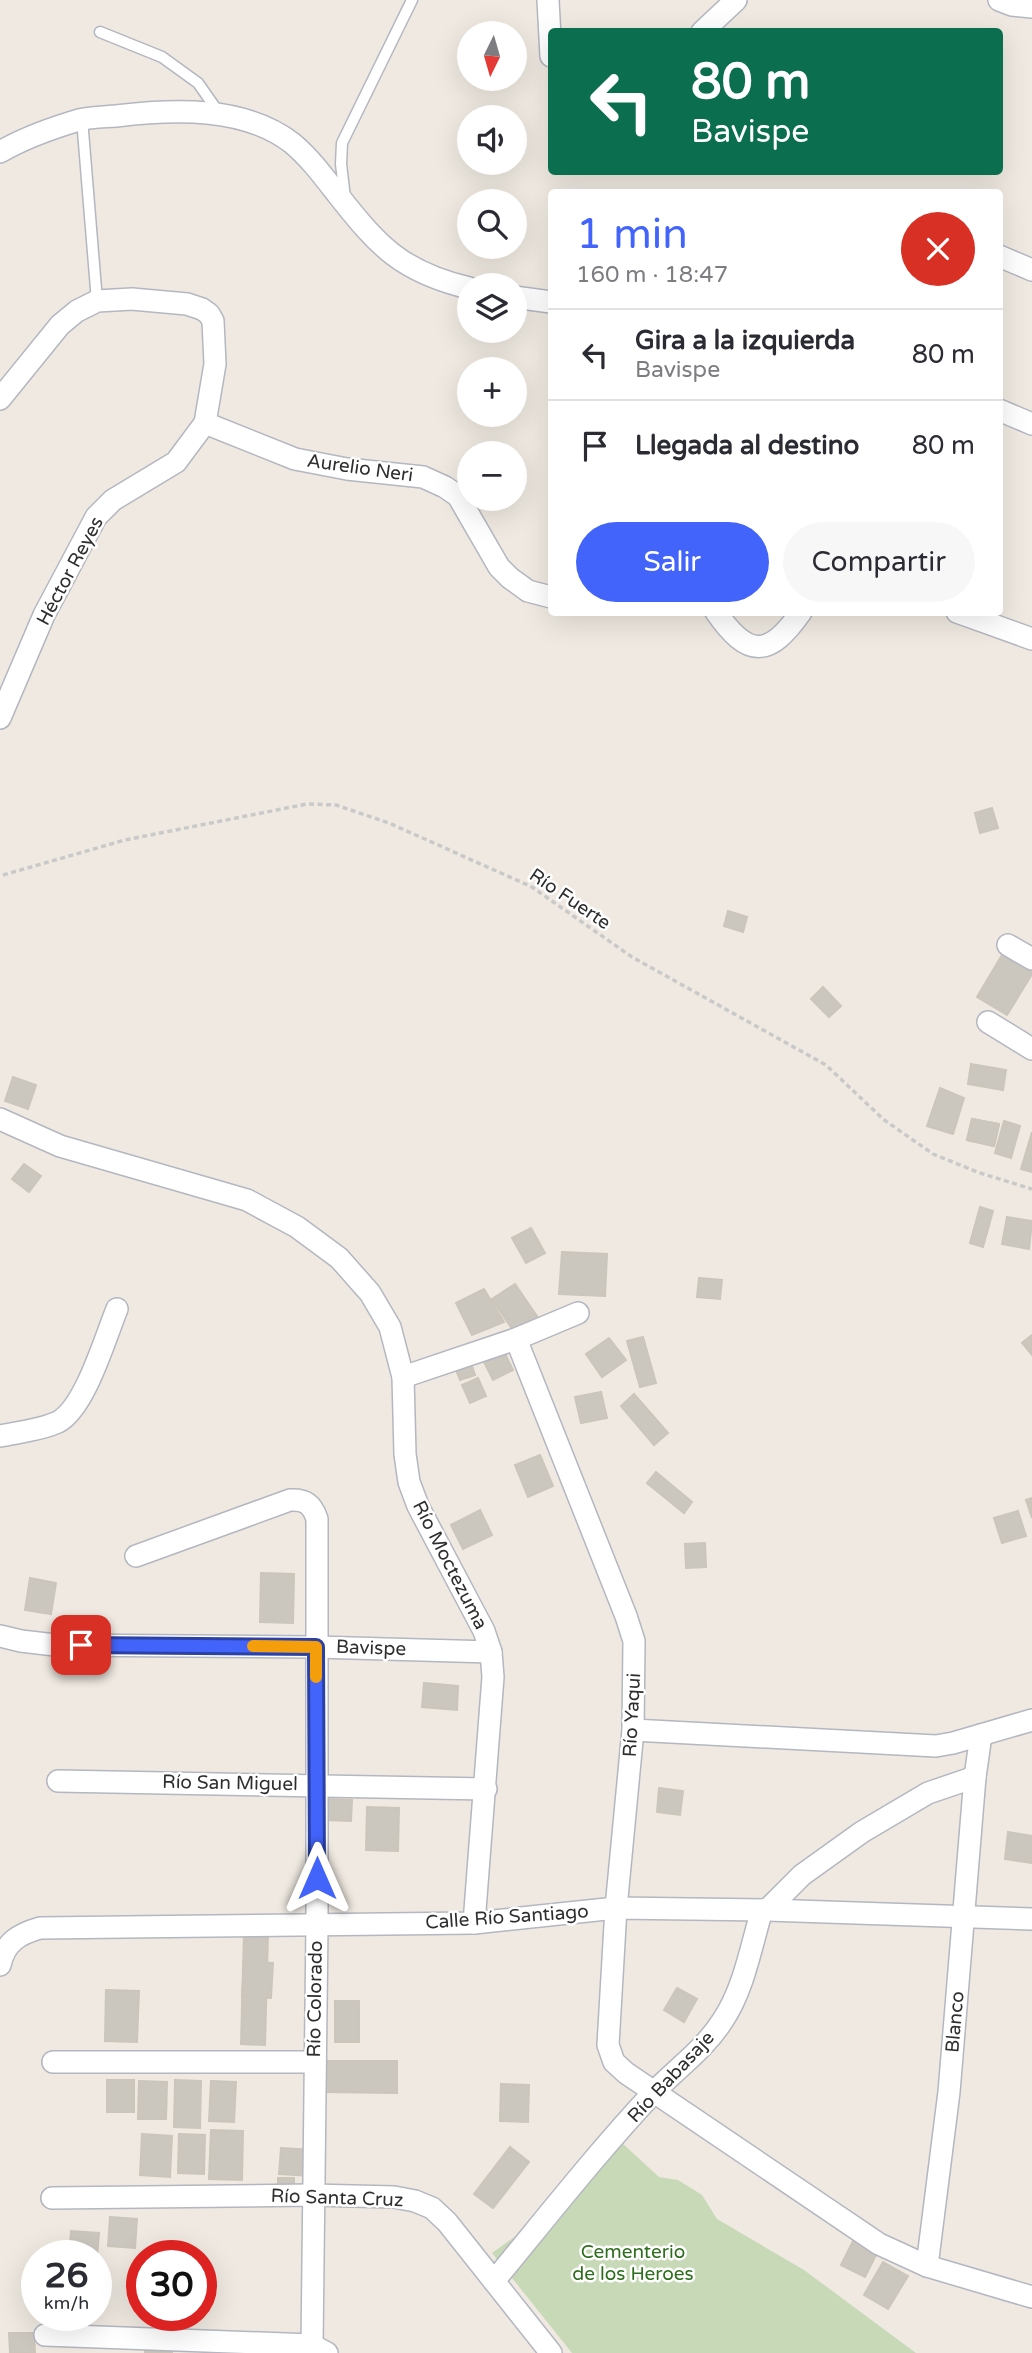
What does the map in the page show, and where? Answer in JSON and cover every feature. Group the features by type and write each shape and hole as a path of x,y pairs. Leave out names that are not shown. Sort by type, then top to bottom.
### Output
{"street":[{"path":"548,0 549,28"},
{"path":"706,28 736,0"},
{"path":"999,0 1012,5 1032,7"},
{"path":"0,152 18,142 82,120 152,112 241,118 266,127 291,143 314,164 388,253 417,272 457,284"},
{"path":"1003,258 1032,270"},
{"path":"0,399 60,326 77,311 97,300 132,299 187,303 209,314 215,329 215,364 205,423"},
{"path":"527,299 548,302"},
{"path":"1003,412 1032,424"},
{"name":"Aurelio Neri","path":"205,423 295,459 347,469 423,477 445,487 458,496 499,567 528,590 548,596"},
{"name":"Héctor Reyes","path":"0,718 44,615 96,517 113,500 176,462 205,423"},
{"path":"719,616 735,638 747,645 761,646 775,643 798,616"},
{"path":"968,616 1028,637 1032,655"},
{"path":"1008,945 1032,959"},
{"path":"988,1022 1032,1049"},
{"name":"Río Moctezuma","path":"0,1119 60,1146 247,1200 297,1227 339,1258 370,1293 390,1327 403,1377 405,1454 409,1482 418,1506 484,1631 491,1652 493,1677 486,1789 474,1923"},
{"path":"0,1436 48,1425 71,1413 81,1398 117,1309"},
{"path":"403,1377 516,1339 578,1313"},
{"name":"Río Yaqui","path":"516,1339 634,1640 633,1730 616,1908 608,2045 614,2062 653,2093 879,2244 927,2266"},
{"name":"Río Colorado","path":"136,1556 290,1500 308,1503 317,1518 317,1925 313,2195 316,2350"},
{"name":"Bavispe","path":"0,1636 55,1644 491,1652"},
{"path":"633,1730 936,1746 1032,1720"},
{"name":"Blanco","path":"927,2266 949,2092 975,1777 981,1735"},
{"name":"Río Babasaje","path":"494,2281 653,2093 706,2043 724,2020 735,1997 765,1910 803,1875 862,1832 928,1793 975,1777"},
{"name":"Río San Miguel","path":"58,1780 486,1789"},
{"name":"Calle Río Santiago","path":"0,1965 2,1954 10,1942 21,1933 40,1928 474,1923 616,1908 1032,1919"},
{"path":"53,2062 314,2062"},
{"name":"Río Santa Cruz","path":"52,2198 313,2195 394,2197 415,2201 432,2208 447,2222 551,2353"},
{"path":"927,2266 1032,2297"},
{"path":"45,2335 316,2350"}],"lane":[{"path":"346,205 341,164 342,143 412,0"},
{"path":"100,32 162,57 198,83 220,115"},
{"path":"82,120 97,300"}],"path":[{"name":"Río Fuerte","path":"3,875 125,840 307,804 336,805 389,823 532,887 632,957 825,1065 883,1119 933,1154 980,1173 1032,1189"}],"green space":[{"name":"Cementerio de los Heroes","path":"622,2143 659,2177 678,2180 702,2195 717,2219 804,2270 916,2353 572,2353 492,2253 571,2196"}],"building":[{"path":"992,808 998,828 980,833 975,813"},
{"path":"728,911 747,917 743,932 724,926"},
{"path":"1005,950 1032,966 1032,974 1007,1015 977,997"},
{"path":"823,987 841,1006 829,1017 811,999"},
{"path":"971,1064 1006,1070 1003,1090 968,1084"},
{"path":"13,1077 36,1085 28,1109 5,1101"},
{"path":"940,1088 964,1098 953,1134 927,1126"},
{"path":"972,1119 999,1124 994,1146 967,1140"},
{"path":"972,1119 999,1124 994,1146 967,1140"},
{"path":"1004,1121 1020,1126 1011,1158 995,1153"},
{"path":"1032,1132 1032,1172 1021,1169"},
{"path":"24,1164 41,1176 29,1192 12,1179"},
{"path":"980,1207 993,1211 983,1247 970,1243"},
{"path":"1007,1217 1032,1221 1029,1249 1002,1244"},
{"path":"531,1228 545,1253 526,1263 512,1238"},
{"path":"562,1252 607,1254 605,1296 559,1294"},
{"path":"699,1278 722,1280 720,1299 697,1297"},
{"path":"515,1284 541,1322 518,1338 492,1299"},
{"path":"484,1289 504,1322 472,1335 456,1303"},
{"path":"1032,1335 1032,1355 1022,1343"},
{"path":"643,1337 656,1383 640,1387 627,1341"},
{"path":"609,1338 626,1360 602,1377 586,1354"},
{"path":"501,1346 513,1370 493,1380 481,1356"},
{"path":"469,1357 475,1375 460,1380 453,1362"},
{"path":"478,1378 486,1396 470,1403 462,1385"},
{"path":"601,1392 607,1418 581,1423 575,1397"},
{"path":"634,1394 668,1433 654,1445 621,1406"},
{"path":"540,1455 553,1486 528,1497 515,1465"},
{"path":"656,1472 692,1502 684,1513 647,1483"},
{"path":"1032,1498 1032,1518 1026,1500"},
{"path":"480,1510 492,1535 463,1549 451,1525"},
{"path":"1018,1511 1026,1536 1002,1543 994,1518"},
{"path":"705,1543 706,1567 686,1568 685,1544"},
{"path":"261,1573 294,1574 293,1623 260,1622"},
{"path":"30,1578 56,1583 51,1614 25,1610"},
{"path":"424,1683 458,1686 457,1710 422,1707"},
{"path":"659,1788 683,1791 680,1815 657,1812"},
{"path":"324,1799 352,1800 351,1821 323,1820"},
{"path":"367,1807 399,1808 398,1851 366,1850"},
{"path":"1008,1832 1032,1836 1032,1863 1005,1859"},
{"path":"244,1933 268,1934 265,2045 241,2044"},
{"path":"244,1962 273,1963 271,1998 242,1997"},
{"path":"677,1988 697,1999 684,2022 664,2010"},
{"path":"106,1990 139,1991 137,2042 105,2041"},
{"path":"335,2001 359,2001 359,2042 335,2042"},
{"path":"321,2061 397,2061 397,2093 321,2092"},
{"path":"107,2080 134,2080 134,2112 107,2112"},
{"path":"175,2080 201,2081 200,2128 174,2127"},
{"path":"139,2081 167,2082 166,2119 138,2119"},
{"path":"211,2081 236,2082 234,2122 209,2121"},
{"path":"501,2084 529,2085 528,2122 500,2121"},
{"path":"211,2130 243,2131 242,2180 209,2179"},
{"path":"142,2134 172,2136 170,2177 140,2175"},
{"path":"179,2134 205,2135 204,2174 178,2173"},
{"path":"510,2147 529,2162 493,2208 474,2194"},
{"path":"281,2148 313,2150 311,2176 279,2174"},
{"path":"278,2178 294,2178 294,2192 278,2191"},
{"path":"110,2217 137,2219 136,2240 126,2240 126,2247 112,2246 112,2240 108,2240"},
{"path":"71,2231 99,2233 98,2240 70,2240"},
{"path":"853,2241 877,2253 865,2277 841,2265"},
{"path":"883,2262 908,2276 888,2309 864,2295"},
{"path":"9,2333 34,2333 35,2353 10,2353"},
{"path":"172,2351 172,2353 145,2353"}],"slow traffic":[{"path":"253,1646 316,1647 316,1677"}],"route":[{"path":"81,1645 316,1647 317,1878"}]}
